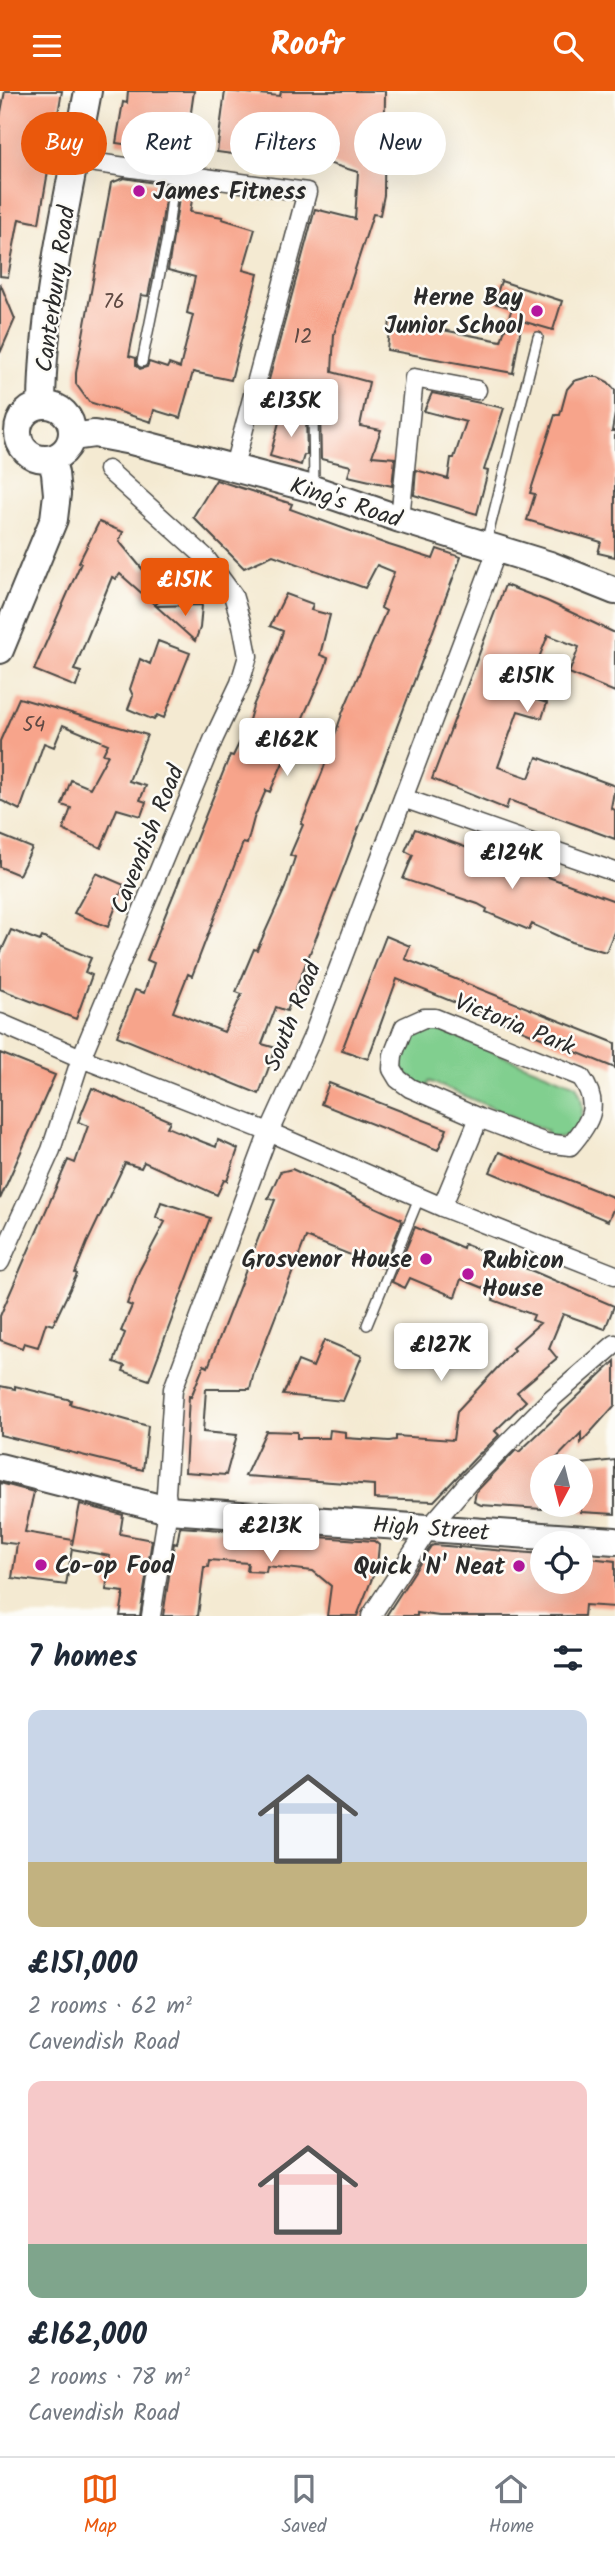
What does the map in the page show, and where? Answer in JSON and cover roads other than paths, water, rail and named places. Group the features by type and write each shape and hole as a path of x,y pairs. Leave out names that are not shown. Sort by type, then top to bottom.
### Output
{"main road":[{"name":"Canterbury Road","path":"84,112 88,91"},
{"name":"Canterbury Road","path":"42,404 42,357 72,175"},
{"path":"42,404 49,405 62,411 71,422 72,437 64,451 51,459 36,458 29,455 19,443 9,425 19,421 28,409 42,404"},
{"name":"King's Road","path":"72,437 94,434 131,441 313,489 550,565 615,591"},
{"path":"0,650 54,519 57,494 51,459"},
{"name":"High Street","path":"0,1467 168,1510 615,1541"}],"street":[{"path":"182,175 307,192 233,470"},
{"path":"400,519 414,378 477,390"},
{"name":"Cavendish Road","path":"0,1262 51,1150 81,1058 214,738 240,683 248,656 233,595 205,557 108,470"},
{"name":"South Road","path":"151,1616 168,1510 166,1493 173,1389 269,1132 312,1038 403,798 492,547"},
{"path":"403,798 615,872"},
{"name":"Victoria Park","path":"424,1018 435,1019 581,1077 591,1091 592,1110 582,1133 570,1146 546,1143 479,1118 410,1088 398,1079 392,1069 393,1055 404,1027 424,1018"},
{"path":"0,1023 269,1132 419,1198 615,1275"},
{"path":"442,1207 479,1118"},
{"path":"371,1616 429,1528 468,1483 550,1401 615,1344"}],"lane":[{"path":"142,362 167,238 175,175"},
{"path":"492,547 538,337"},
{"path":"248,412 265,411 281,404 313,412 313,489"},
{"path":"367,1325 419,1198"}],"place":[{"name":"James Fitness","path":"139,191"},
{"name":"Herne Bay Junior School","path":"537,311"},
{"name":"Grosvenor House","path":"426,1259"},
{"name":"Rubicon House","path":"468,1274"},
{"name":"Co-op Food","path":"41,1565"},
{"name":"Quick 'N' Neat","path":"519,1566"}]}
